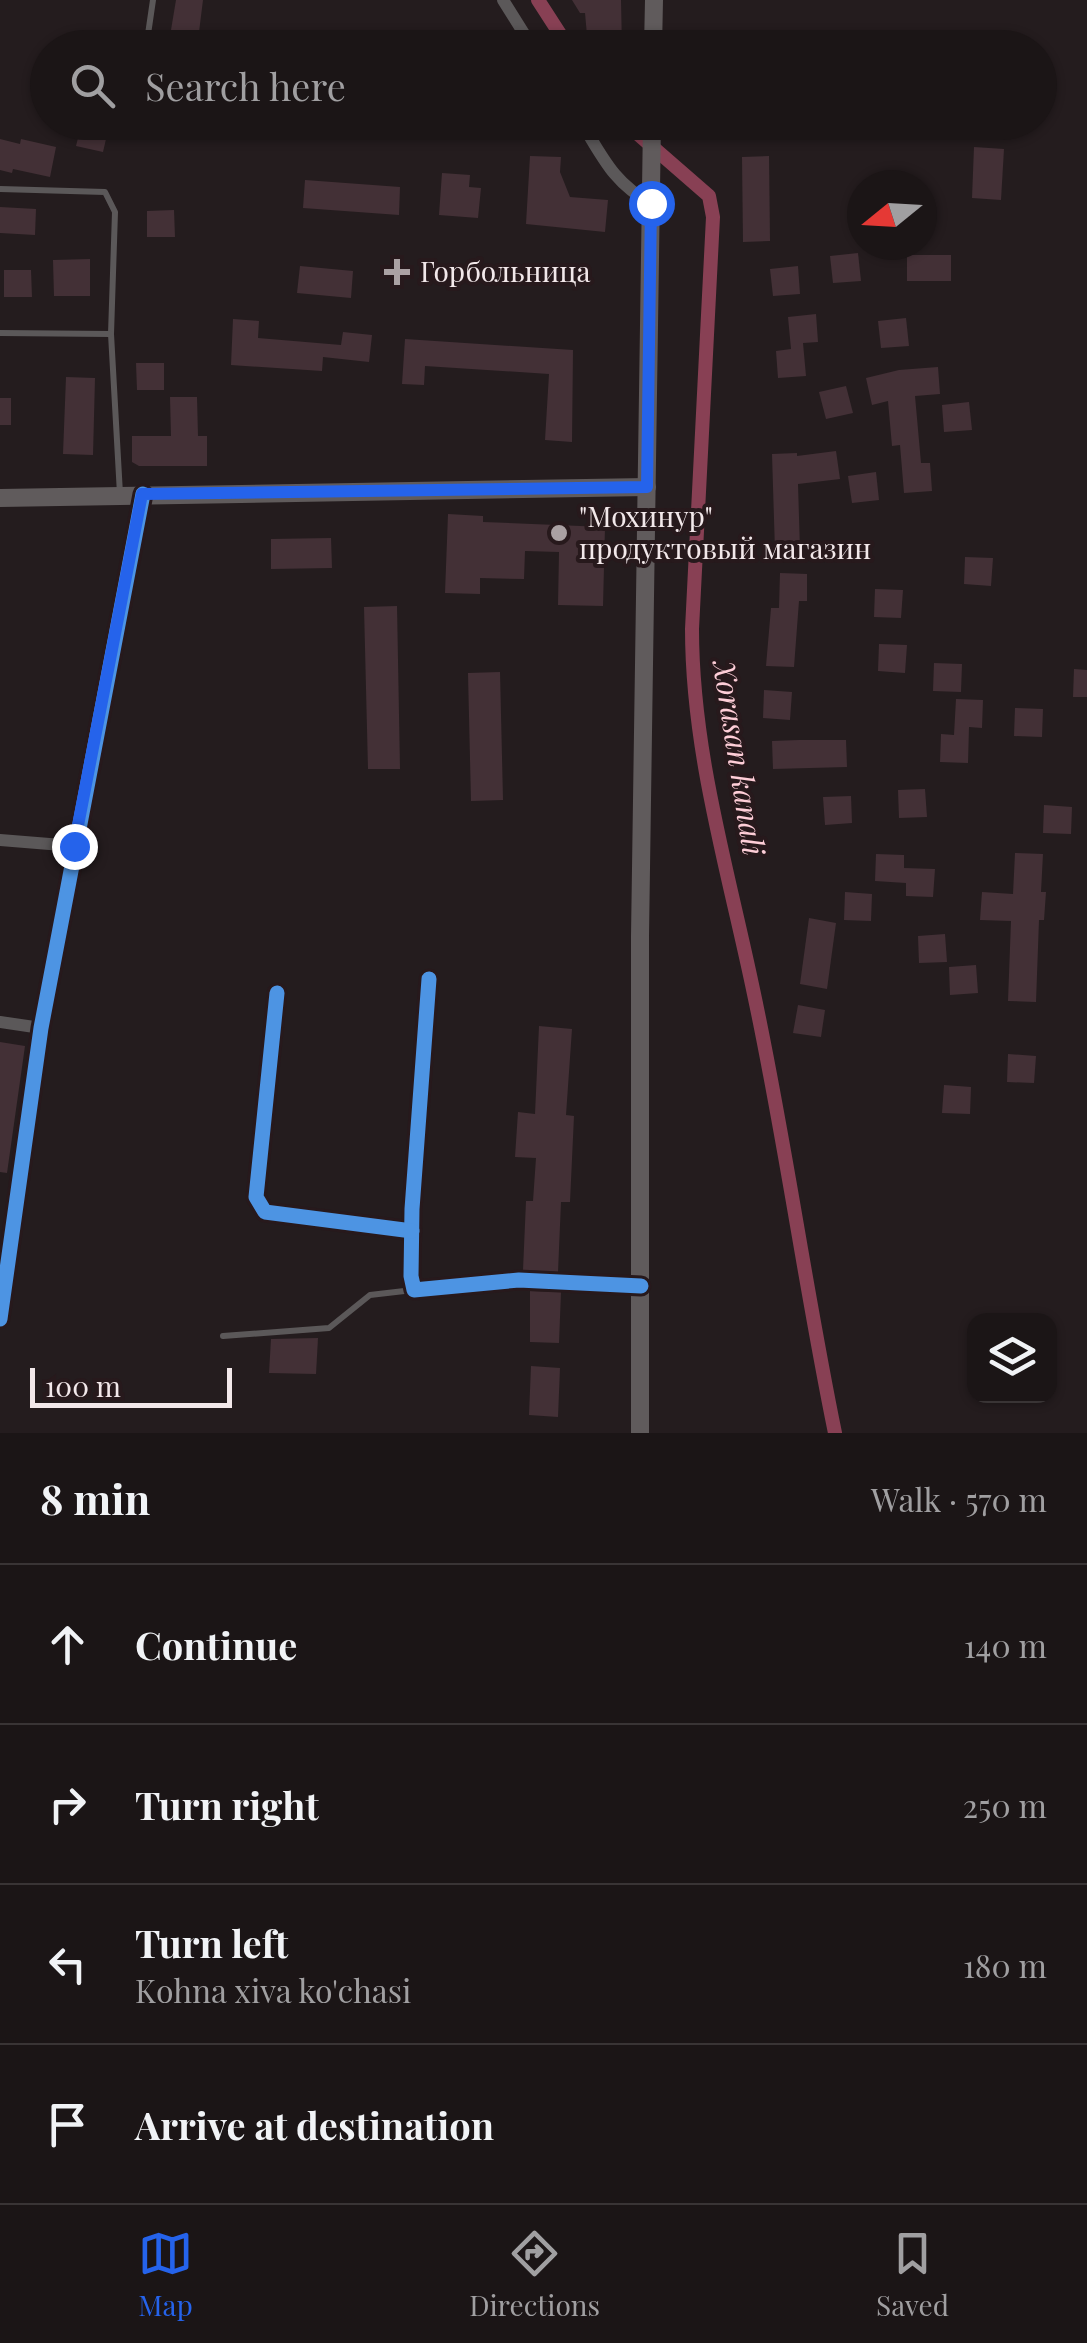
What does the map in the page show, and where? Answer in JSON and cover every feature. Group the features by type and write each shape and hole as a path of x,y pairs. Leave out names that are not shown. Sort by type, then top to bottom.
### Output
{"main road":[{"path":"653,30 654,0"},
{"path":"640,1433 640,936 652,140"},
{"path":"0,498 647,487"}],"street":[{"path":"503,0 522,30"},
{"path":"591,140 616,179 651,203"},
{"path":"0,1319 41,1028 142,494"},
{"path":"0,840 74,846"},
{"path":"429,980 412,1231 414,1290 518,1280 641,1286"},
{"path":"277,994 256,1197 264,1212 412,1231"},
{"path":"0,1022 41,1028"}],"lane":[{"path":"149,30 153,0"},
{"path":"0,189 104,192 115,212 111,334 120,495"},
{"path":"0,333 111,334"},
{"path":"223,1336 328,1328 370,1294 414,1290"}],"building":[{"path":"176,0 203,0 199,30 171,30"},
{"path":"572,0 621,0 622,30 587,30 585,13 580,13"},
{"path":"0,139 56,147 50,177 0,170"},
{"path":"78,140 106,140 103,152 76,146"},
{"path":"974,147 1004,149 1001,200 972,198"},
{"path":"530,156 561,157 560,172 570,197 608,200 605,232 526,224"},
{"path":"769,156 770,241 743,242 742,157"},
{"path":"442,173 470,175 469,187 481,188 478,218 439,215"},
{"path":"305,180 400,187 399,215 303,208"},
{"path":"0,207 36,209 35,235 0,233"},
{"path":"174,210 175,237 147,237 147,211"},
{"path":"847,254 847,260 859,260 861,281 833,283 830,256"},
{"path":"937,255 951,255 951,281 907,281 907,260 937,260"},
{"path":"90,259 90,296 54,296 53,260"},
{"path":"300,266 353,271 351,298 297,293"},
{"path":"798,266 800,294 773,296 770,269"},
{"path":"4,270 31,270 32,297 4,297"},
{"path":"816,314 818,342 803,343 806,376 778,378 776,351 791,349 788,317"},
{"path":"906,318 909,346 881,348 878,321"},
{"path":"233,319 259,321 258,338 341,345 343,332 372,335 369,362 323,357 322,371 231,365"},
{"path":"405,339 573,350 572,442 545,440 549,374 425,366 424,385 402,384"},
{"path":"136,363 164,363 164,390 137,390"},
{"path":"938,367 940,394 915,396 921,463 930,463 932,491 904,493 900,445 892,446 888,401 872,405 866,378"},
{"path":"66,377 95,378 93,455 63,454"},
{"path":"846,386 853,413 826,419 819,392"},
{"path":"170,397 197,397 198,436 207,436 207,466 139,466 132,462 132,436 171,436"},
{"path":"0,398 11,398 11,425 0,425"},
{"path":"969,402 972,430 944,432 942,405"},
{"path":"836,451 840,479 798,484 800,550 775,551 772,454 797,456"},
{"path":"876,472 879,500 852,503 848,476"},
{"path":"448,514 483,516 483,522 605,527 603,606 558,605 559,552 525,551 524,579 480,578 480,594 445,593"},
{"path":"331,538 332,568 271,569 271,539"},
{"path":"965,557 993,558 991,586 964,584"},
{"path":"780,573 807,574 807,601 799,601 794,667 766,666 771,608 779,608"},
{"path":"875,589 903,590 901,618 874,617"},
{"path":"397,606 400,769 368,769 364,607"},
{"path":"879,644 907,645 905,673 878,671"},
{"path":"934,663 962,664 961,692 933,691"},
{"path":"1074,669 1087,670 1087,697 1073,697"},
{"path":"500,672 503,800 471,801 468,673"},
{"path":"764,690 792,692 790,720 763,718"},
{"path":"956,699 983,700 982,728 969,727 968,763 940,762 941,734 954,735"},
{"path":"1015,708 1043,709 1042,737 1014,736"},
{"path":"846,740 847,767 773,769 772,741"},
{"path":"925,789 927,817 899,818 898,790"},
{"path":"851,796 852,823 825,825 823,797"},
{"path":"1044,805 1072,807 1071,834 1043,833"},
{"path":"1015,853 1043,854 1041,892 1046,892 1044,920 1039,920 1036,1002 1008,1001 1011,921 980,920 982,892 1013,894"},
{"path":"876,854 904,855 904,868 935,869 933,897 906,896 906,883 875,881"},
{"path":"845,892 872,894 871,921 844,920"},
{"path":"809,918 836,923 827,989 800,984"},
{"path":"945,934 947,962 919,963 918,936"},
{"path":"976,965 978,993 950,995 949,967"},
{"path":"798,1005 825,1010 821,1037 793,1033"},
{"path":"539,1026 572,1029 566,1115 574,1116 570,1202 561,1202 558,1272 523,1270 526,1201 533,1201 536,1158 515,1157 518,1112 535,1114"},
{"path":"0,1042 25,1046 7,1173 0,1172"},
{"path":"1008,1054 1036,1056 1034,1083 1007,1082"},
{"path":"944,1085 971,1087 970,1114 942,1113"},
{"path":"530,1291 561,1292 559,1343 530,1342"},
{"path":"318,1338 316,1374 269,1373 271,1339"},
{"path":"531,1366 560,1368 558,1417 529,1415"}],"waterway":[{"name":"Xorasan kanali","path":"538,0 557,30"},
{"name":"Xorasan kanali","path":"645,140 709,196 713,217 692,629 698,721 765,1049 835,1433"}],"cycle path":[{"path":"0,1319 41,1028 143,494"},
{"path":"429,979 412,1209 414,1290 519,1280 641,1286"},
{"path":"277,993 256,1197 265,1212 412,1231"}],"place":[{"name":"Горбольница","path":"397,272"},
{"name":"\"Мохинур\" продуктовый магазин","path":"559,533"}],"route":[{"path":"74,846 142,494 647,487 651,203"}]}
